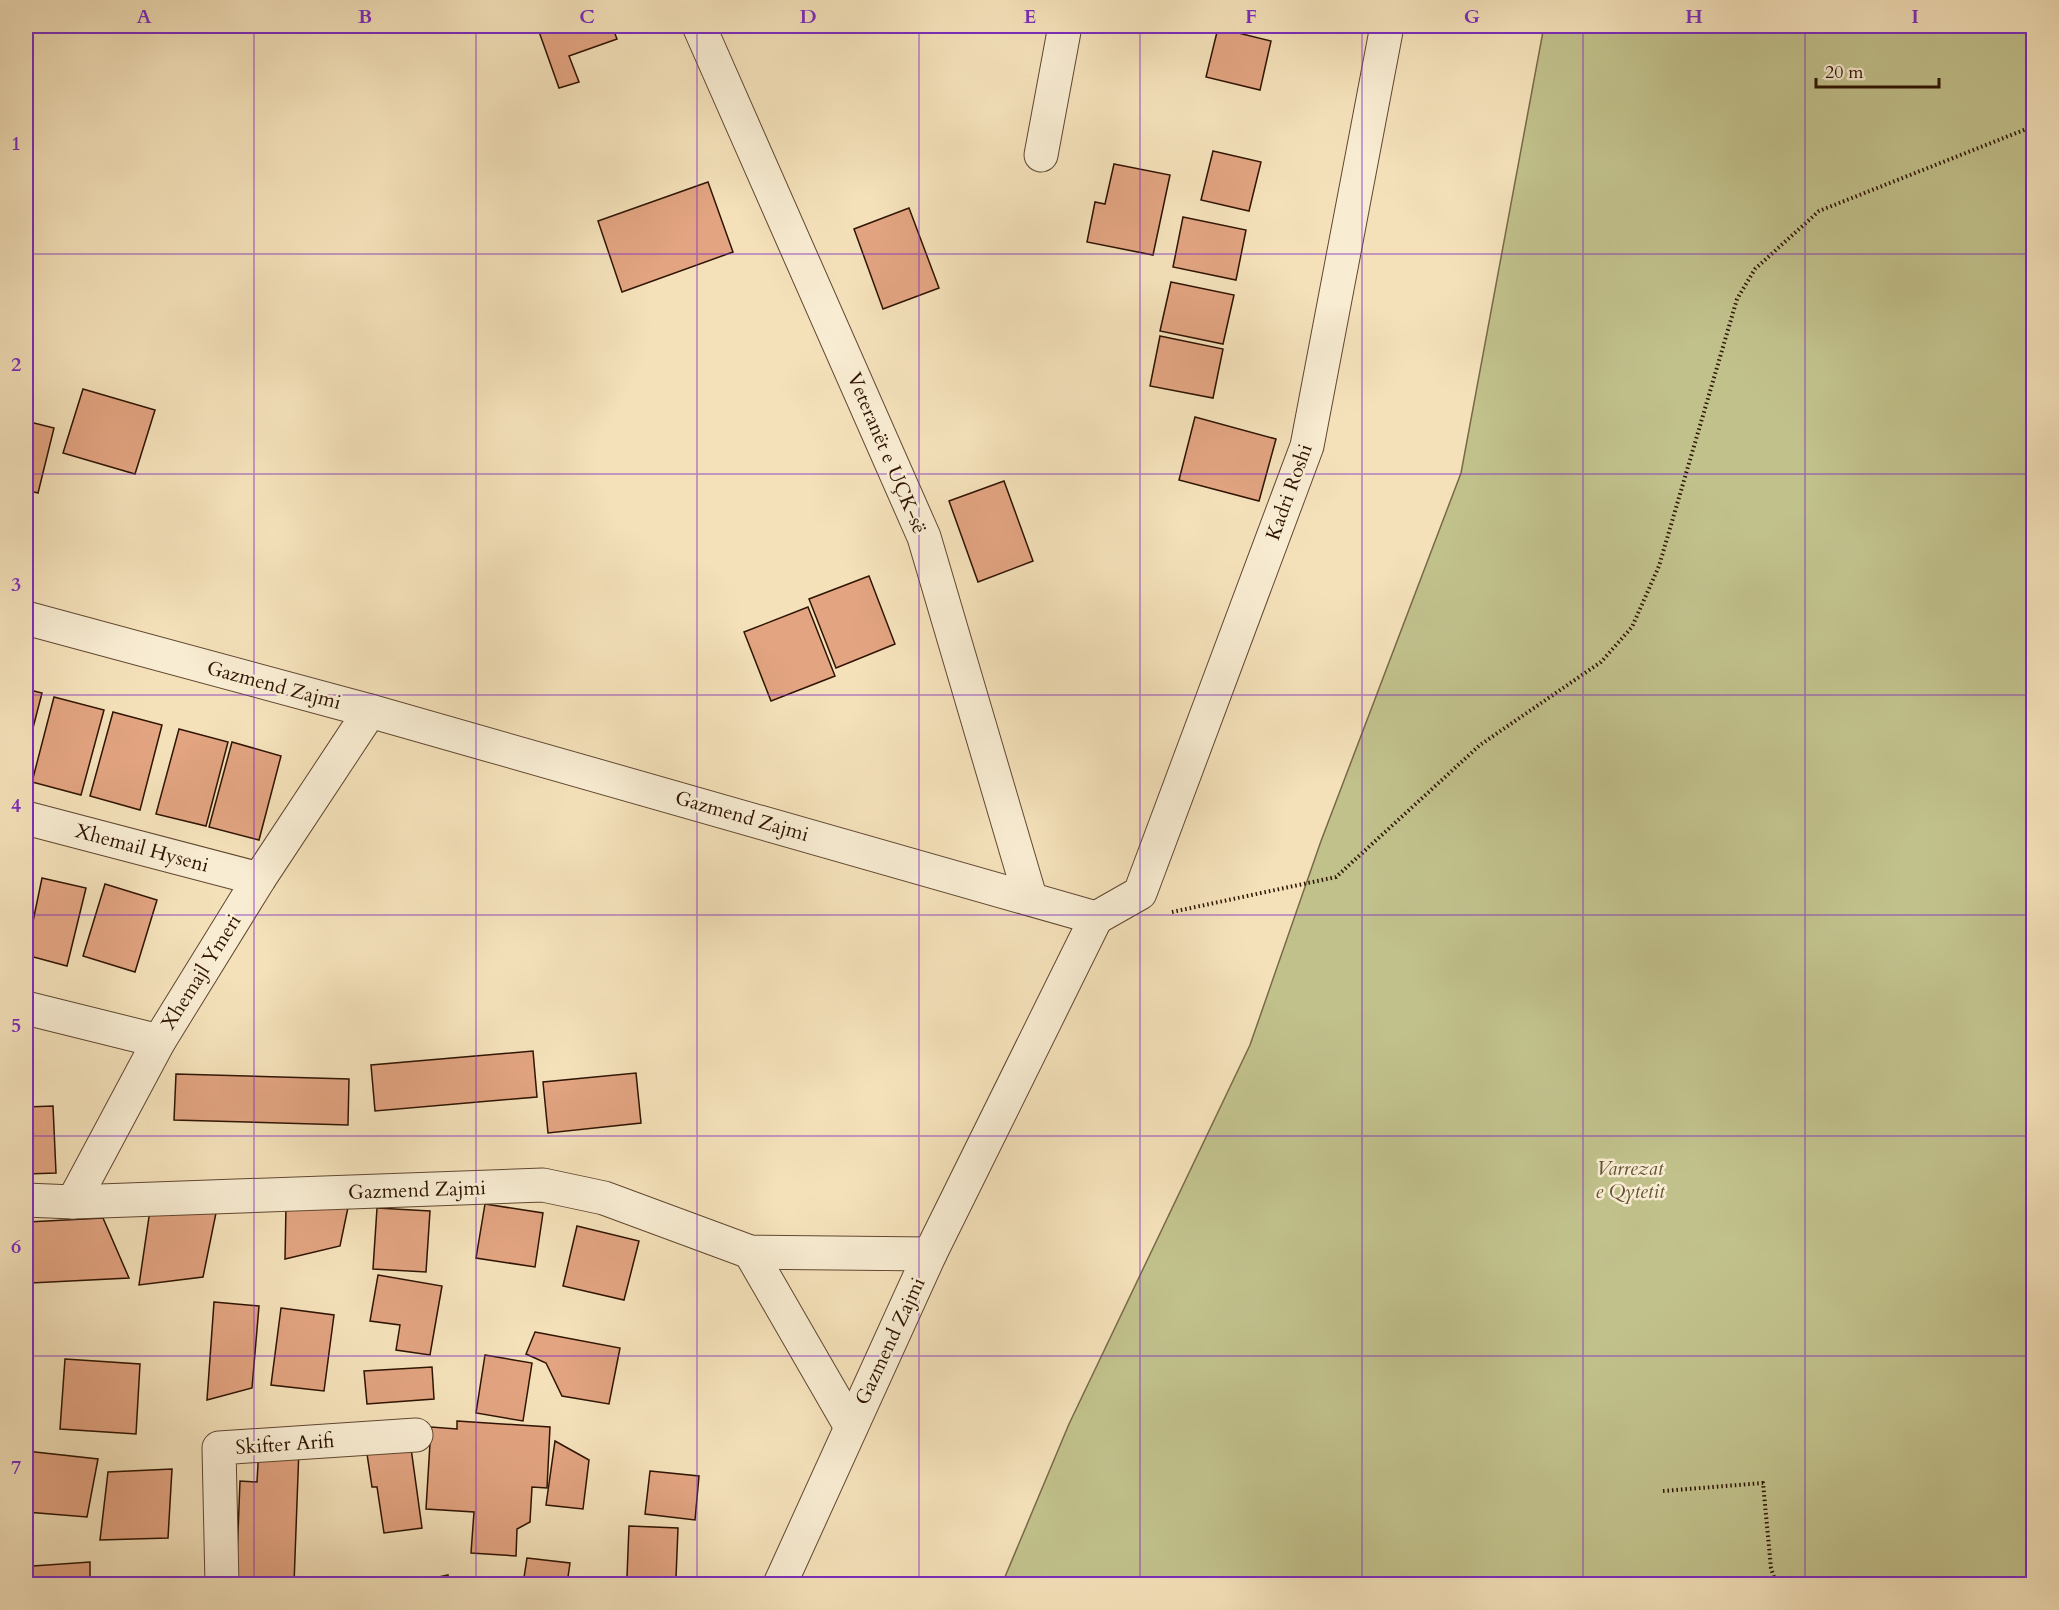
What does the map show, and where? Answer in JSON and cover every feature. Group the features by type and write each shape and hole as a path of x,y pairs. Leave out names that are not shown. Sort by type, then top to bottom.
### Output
{"street":[{"name":"Veteranët e UÇK-së","path":"699,26 924,537 1030,897"},
{"path":"1041,155 1065,26"},
{"name":"Kadri Roshi","path":"1096,918 1140,893 1307,446 1387,26"},
{"name":"Gazmend Zajmi","path":"26,618 370,711 1030,897 1096,918 930,1254 780,1584"},
{"name":"Xhemajl Ymeri","path":"73,1202 159,1041 259,879 370,711"},
{"name":"Xhemail Hyseni","path":"26,818 259,879"},
{"path":"26,1008 159,1041"},
{"name":"Gazmend Zajmi","path":"73,1202 543,1185 604,1198 750,1252 930,1254"},
{"path":"26,1200 73,1202"},
{"name":"Gazmend Zajmi","path":"750,1252 850,1427"},
{"name":"Skifter Arifi","path":"222,1584 219,1448 416,1435"}],"path":[{"path":"1160,914 1336,877 1480,745 1600,662 1632,627 1659,566 1737,299 1755,269 1820,210 2034,126"},
{"path":"1663,1491 1763,1483 1771,1568 1776,1584"}],"green space":[{"name":"Varrezat e Qytetit","path":"1544,26 2033,26 2033,1584 1002,1584 1069,1424 1250,1045 1321,841 1461,473"}],"building":[{"path":"537,26 612,26 617,39 569,56 579,82 559,88"},
{"path":"1218,28 1271,41 1260,90 1206,77"},
{"path":"1213,151 1261,162 1249,211 1201,200"},
{"path":"1114,164 1170,175 1153,255 1087,242 1095,202 1105,204"},
{"path":"708,182 733,252 622,292 598,221"},
{"path":"909,208 939,288 883,309 854,229"},
{"path":"1183,217 1246,230 1236,280 1173,267"},
{"path":"1171,282 1234,295 1223,344 1160,331"},
{"path":"1160,336 1223,349 1213,398 1150,386"},
{"path":"83,389 155,410 135,474 63,453"},
{"path":"1195,417 1276,439 1259,501 1179,480"},
{"path":"26,421 54,428 38,493 26,490"},
{"path":"1004,481 1033,561 978,582 949,501"},
{"path":"869,576 895,644 836,668 809,599"},
{"path":"808,607 835,676 771,701 744,632"},
{"path":"26,689 42,693 26,755"},
{"path":"54,697 104,710 81,795 32,782"},
{"path":"113,712 162,725 140,810 90,796"},
{"path":"179,729 228,742 206,826 156,814"},
{"path":"232,742 281,756 259,840 209,827"},
{"path":"26,871 31,872 26,893"},
{"path":"42,878 86,888 67,966 26,955"},
{"path":"105,884 157,900 135,972 83,956"},
{"path":"533,1051 537,1097 375,1111 371,1065"},
{"path":"636,1073 641,1123 548,1133 543,1082"},
{"path":"176,1074 349,1079 348,1125 174,1120"},
{"path":"53,1106 56,1173 26,1174 26,1107"},
{"path":"351,1193 340,1246 285,1259 286,1205"},
{"path":"485,1204 543,1213 535,1267 476,1258"},
{"path":"377,1208 430,1211 426,1272 373,1269"},
{"path":"150,1210 216,1213 203,1277 139,1285"},
{"path":"103,1218 129,1278 31,1283 28,1222"},
{"path":"577,1226 639,1241 624,1300 563,1286"},
{"path":"378,1275 442,1286 430,1355 396,1350 400,1325 370,1321"},
{"path":"214,1302 259,1306 252,1388 207,1400"},
{"path":"281,1308 334,1315 324,1391 271,1385"},
{"path":"535,1332 620,1348 609,1404 562,1396 546,1363 526,1354"},
{"path":"485,1355 532,1363 523,1421 476,1413"},
{"path":"65,1359 140,1364 136,1434 60,1429"},
{"path":"432,1367 434,1399 367,1404 364,1371"},
{"path":"457,1421 550,1427 547,1488 532,1487 530,1522 517,1529 516,1556 471,1553 474,1512 426,1509 431,1427 457,1429"},
{"path":"555,1441 589,1460 583,1509 546,1505"},
{"path":"259,1447 299,1448 294,1584 236,1584 240,1481 257,1482"},
{"path":"411,1448 422,1528 384,1533 377,1487 372,1487 367,1454"},
{"path":"26,1451 98,1459 87,1517 26,1512"},
{"path":"172,1469 168,1538 100,1540 108,1472"},
{"path":"650,1471 699,1476 695,1520 645,1514"},
{"path":"629,1526 678,1528 676,1578 627,1577"},
{"path":"527,1558 570,1563 567,1584 523,1584"},
{"path":"90,1562 90,1584 33,1584 33,1566"},
{"path":"448,1575 449,1584 407,1584"}]}
